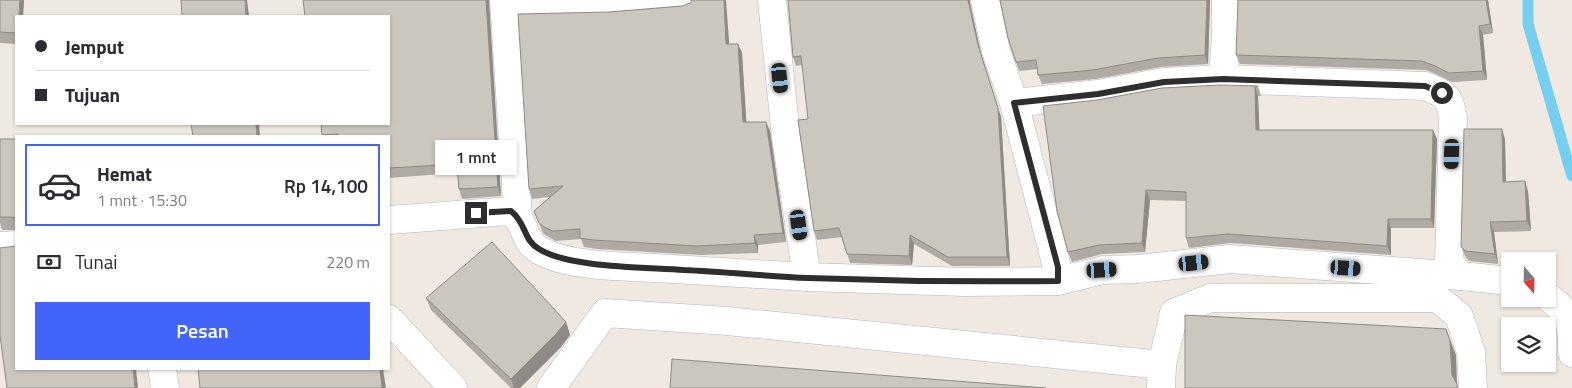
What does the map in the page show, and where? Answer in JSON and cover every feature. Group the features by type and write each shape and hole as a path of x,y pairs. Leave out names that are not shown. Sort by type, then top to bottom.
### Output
{"street":[{"path":"684,0 612,6 505,4 518,217 530,243 540,250 580,263 806,278 965,282 1058,281 1102,270 1138,269 1230,259 1501,280"},
{"path":"772,0 786,137 806,278"},
{"path":"985,0 996,51 1014,103 1058,267 1058,281"},
{"path":"1223,79 1226,0"},
{"path":"1014,103 1098,94 1164,82 1223,79 1425,86 1442,93 1448,98 1451,106 1453,118 1449,262 1461,276"},
{"path":"390,220 511,211 518,217"},
{"path":"0,246 15,245"},
{"path":"551,388 605,313 727,321 1162,377 1174,313 1210,298 1437,298 1459,316 1471,352 1473,388"},
{"path":"1556,303 1561,306 1572,326 1572,353"},
{"path":"390,320 453,388"},
{"path":"162,370 165,388"}],"building":[{"path":"0,0 20,0 19,15 15,15 15,33 0,32"},
{"path":"181,0 245,0 246,15 182,15"},
{"path":"303,0 486,0 498,187 459,189 457,164 390,168 390,135 322,135 321,125 390,125 390,15 305,15"},
{"path":"692,0 724,0 726,44 738,44 743,122 766,122 783,233 754,235 755,243 698,246 593,240 580,238 580,229 553,231 544,227 539,223 534,211 563,186 529,189 518,14 609,12 682,6 690,3"},
{"path":"788,0 968,0 978,45 998,108 1007,257 948,257 910,235 909,256 847,254 839,228 814,231 798,120 808,119 801,56 793,57"},
{"path":"1000,0 1207,0 1205,55 1158,58 1093,70 1038,75 1036,60 1016,62 1008,38"},
{"path":"1238,0 1486,0 1490,24 1479,26 1483,71 1449,73 1422,61 1236,55"},
{"path":"1220,85 1258,86 1255,87 1256,130 1433,130 1431,219 1388,219 1387,246 1228,234 1186,238 1186,192 1146,190 1142,243 1099,245 1068,252 1057,211 1043,106 1097,100 1162,88"},
{"path":"191,125 256,125 257,135 193,135"},
{"path":"1464,129 1502,129 1503,182 1525,181 1527,221 1490,222 1495,254 1465,251 1461,246"},
{"path":"0,139 15,139 15,218 0,217"},
{"path":"492,242 566,322 511,379 426,298"},
{"path":"15,246 15,370 133,370 135,388 7,388 0,335 0,248"},
{"path":"1185,315 1446,329 1450,341 1452,375 1457,388 1185,388"},
{"path":"672,359 1046,388 670,388"},
{"path":"198,370 380,370 382,388 200,388"}],"waterway":[{"path":"1528,0 1528,24 1572,176"}],"route":[{"path":"476,213 511,211 523,224 530,243 540,250 580,263 806,278 965,282 1058,281 1058,267 1014,103 1098,94 1164,82 1223,79 1425,86 1442,93"}]}
